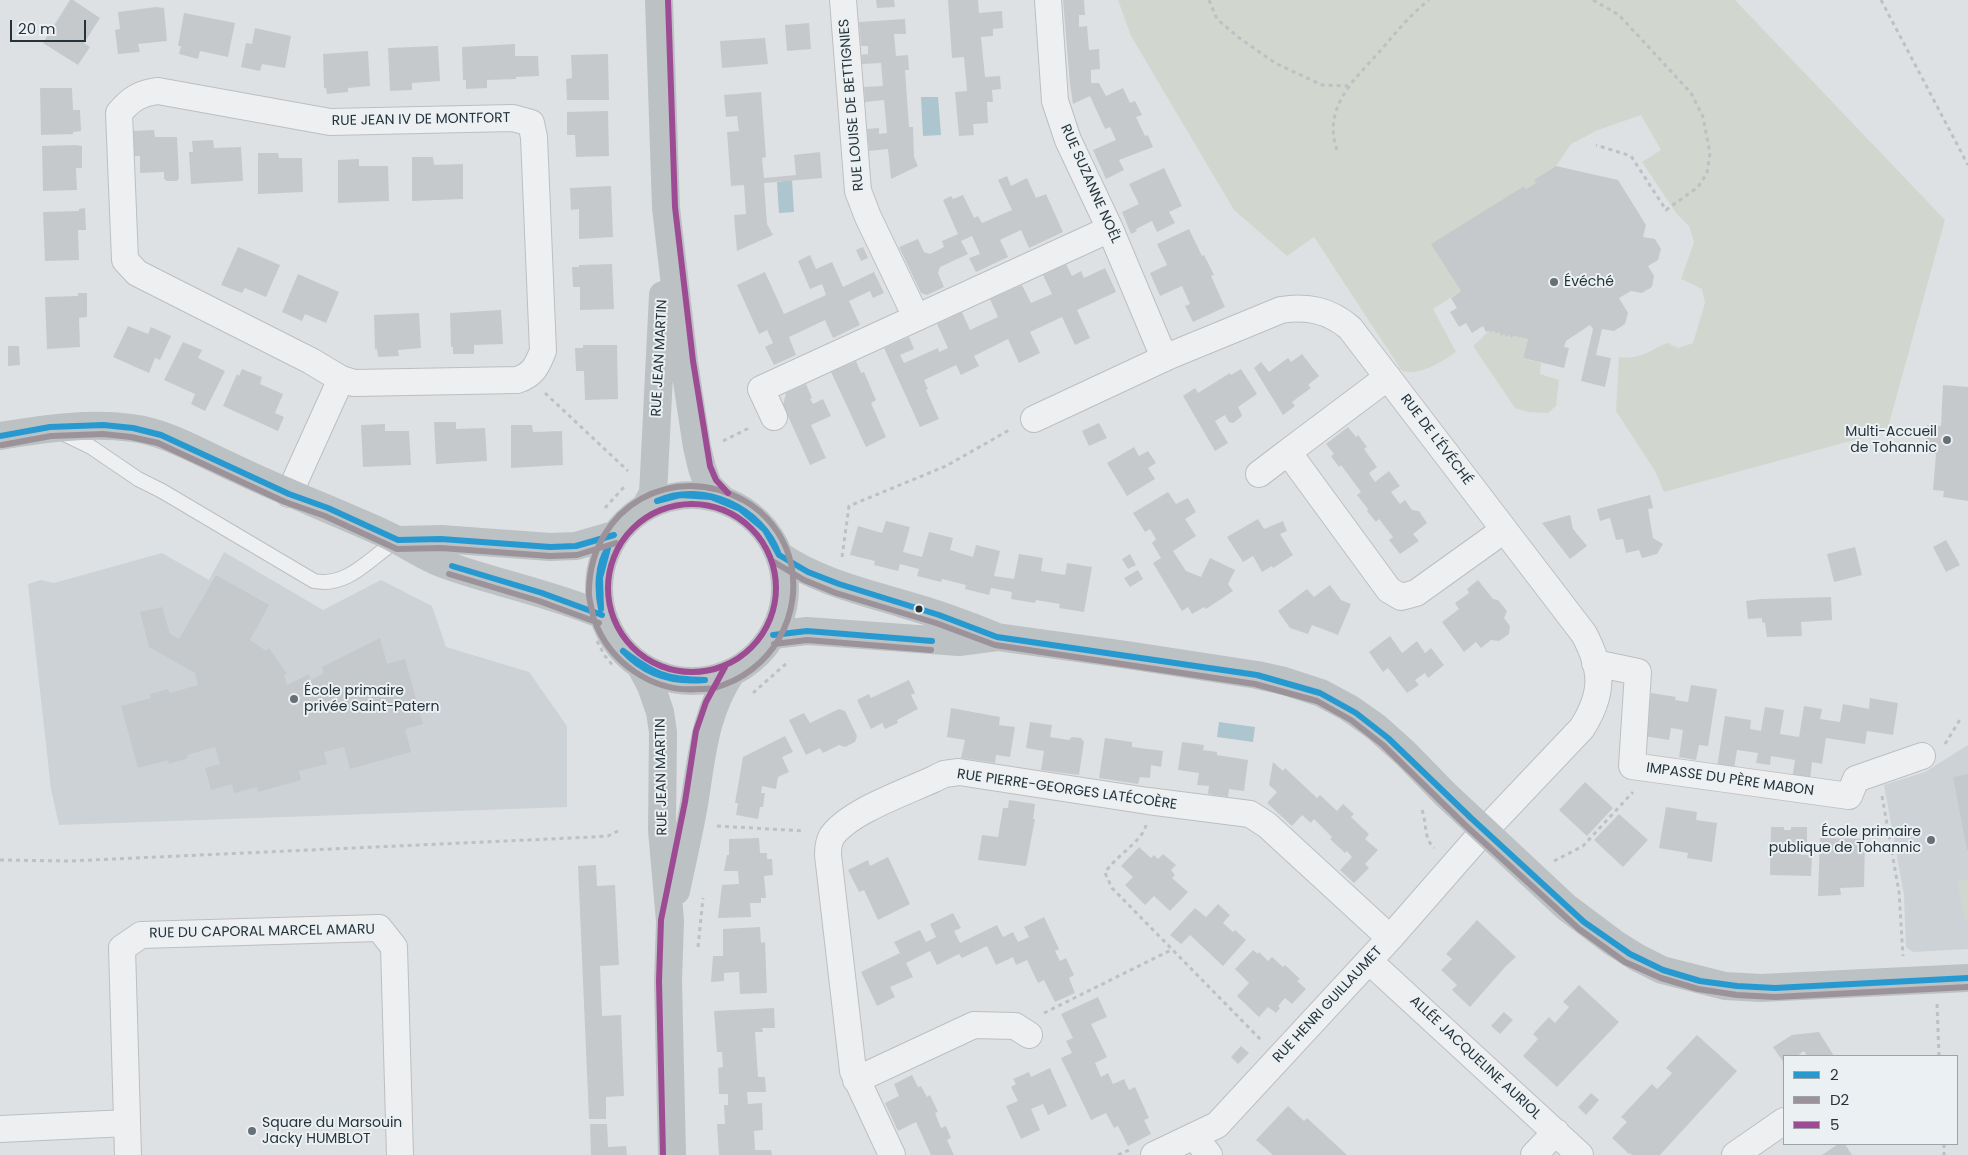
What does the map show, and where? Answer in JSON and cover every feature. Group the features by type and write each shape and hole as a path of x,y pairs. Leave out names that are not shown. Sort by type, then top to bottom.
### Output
{"street":[{"name":"RUE JEAN MARTIN","path":"646,506 652,493 654,475 666,208 659,0"},
{"name":"RUE LOUISE DE BETTIGNIES","path":"843,0 858,191 868,217 916,317"},
{"name":"RUE SUZANNE NOËL","path":"1048,0 1055,101 1068,140 1110,229 1160,348 1168,356"},
{"name":"RUE JEAN IV DE MONTFORT","path":"158,91 330,122 513,118 531,123 534,137 543,350 538,363 528,376 517,380 354,383 341,379 311,361 137,273 129,266 125,260 119,113 129,101 144,93 158,91"},
{"name":"RUE JEAN MARTIN","path":"666,208 697,447 708,484 722,499"},
{"path":"774,417 761,389 1110,229"},
{"name":"RUE DE L'ÉVÉCHÉ","path":"1034,419 1168,356 1281,310 1298,308 1326,312 1340,319 1350,328 1590,644 1599,690 1593,710 1582,728 1484,831"},
{"path":"1259,474 1388,377"},
{"path":"289,494 341,379"},
{"path":"0,436 50,428 103,425 134,428 161,435 289,494 328,508 398,540 442,563 542,593 611,635 624,653 629,669 686,681 710,680 732,672 748,663 762,650 781,616 785,596 784,575 779,555 770,536 757,520 740,508 722,499 703,495 683,494 664,498 634,514 614,535 604,554 599,573 599,627"},
{"path":"1288,452 1389,590 1401,597 1416,593 1504,530"},
{"path":"398,540 441,539 550,547 576,546 614,535"},
{"path":"779,555 793,564 838,585 934,613 966,624 997,638"},
{"path":"772,635 815,631 960,642 997,638 1257,675 1284,681 1321,693 1349,708 1376,727 1405,752 1484,831 1581,919 1614,943 1662,970 1725,986 1761,988 1968,978"},
{"name":"IMPASSE DU PÈRE MABON","path":"1595,663 1638,672 1632,766 1849,796 1856,779 1932,752"},
{"name":"RUE JEAN MARTIN","path":"629,669 651,686 660,712 663,732 662,830 670,921 668,981 672,1155"},
{"name":"RUE JEAN MARTIN","path":"670,921 694,804 705,733 714,706 732,672"},
{"name":"RUE PIERRE-GEORGES LATÉCOÈRE","path":"832,837 847,821 867,810 944,774 959,772 1148,801 1250,814 1258,818 1390,938"},
{"name":"RUE HENRI GUILLAUMET","path":"1154,1155 1202,1145 1217,1125 1390,938 1484,831"},
{"path":"832,837 828,855 850,1054 856,1080 892,1155"},
{"name":"RUE DU CAPORAL MARCEL AMARU","path":"128,1155 122,948 141,934 379,928 394,947 400,1155"},
{"name":"ALLÉE JACQUELINE AURIOL","path":"1368,961 1580,1155"},
{"path":"856,1080 974,1025 1022,1030"},
{"path":"1735,1155 1783,1122"},
{"path":"0,1129 127,1123"},
{"path":"1534,1155 1556,1132"}],"lane":[{"path":"50,428 91,447 138,479 162,491 314,582 330,583 357,571 372,560 382,549 398,540"}],"path":[{"path":"1209,0 1217,19 1238,37 1275,63 1322,85 1349,86"},
{"path":"1337,150 1332,136 1334,118 1340,100 1349,86 1411,14 1429,0"},
{"path":"1593,0 1619,15 1691,93 1703,117 1710,153 1708,173 1698,187 1666,210 1631,156 1596,145"},
{"path":"1881,0 1968,165"},
{"path":"528,376 631,473"},
{"path":"838,585 849,506 946,466 1000,434 1034,419"},
{"path":"599,627 604,656 629,669"},
{"path":"751,695 791,660"},
{"path":"1932,752 1961,718"},
{"path":"1554,861 1583,846 1654,769"},
{"path":"1880,787 1899,892 1903,956"},
{"path":"1148,801 1145,829 1108,867 1104,874 1112,888 1279,1058"},
{"path":"1420,806 1424,817 1426,834 1432,846"},
{"path":"713,826 802,831 819,830 832,837"},
{"path":"0,860 70,860 594,838 608,836 618,831"},
{"path":"697,954 703,897"},
{"path":"1022,1030 1171,950"},
{"path":"1936,999 1939,1055"}],"shaded area":[{"path":"1118,0 1735,0 1945,220 1887,431 1664,492 1655,471 1616,411 1619,357 1638,356 1667,343 1679,348 1693,343 1705,303 1702,289 1681,279 1694,242 1689,226 1676,213 1642,162 1661,150 1641,115 1598,130 1571,144 1556,166 1535,180 1536,183 1526,189 1524,186 1432,244 1461,291 1433,309 1456,352 1423,370 1416,372 1402,371 1314,237 1287,256 1234,210 1131,36"},
{"path":"1489,331 1491,333 1494,331 1496,334 1499,332 1509,335 1511,338 1514,336 1528,339 1523,358 1541,363 1540,374 1559,380 1556,406 1548,413 1528,412 1515,408 1473,346"},
{"name":"École primaire privée Saint-Patern","path":"224,552 323,610 381,580 432,606 446,647 529,672 567,726 567,807 59,825 51,789 28,584 41,580 54,583 162,553 209,580"},
{"name":"École primaire publique de Tohannic","path":"1968,745 1968,949 1913,952 1906,947 1904,895 1884,785 1925,772"},
{"path":"1968,879 1968,919 1965,920 1957,881"}],"water":[{"path":"921,97 938,97 941,135 923,136"},
{"path":"792,180 794,212 779,213 777,182"},
{"path":"1219,722 1255,727 1253,742 1217,737"}],"building":[{"path":"70,0 73,0 100,18 84,43 90,47 78,65 43,43"},
{"path":"876,0 894,0 895,7 877,8"},
{"path":"948,0 978,0 979,13 1002,11 1003,28 993,29 993,36 981,37 985,77 1000,76 1001,89 992,90 993,102 987,102 988,123 973,124 974,135 959,136 955,92 967,91 964,57 952,58"},
{"path":"1063,0 1084,0 1085,15 1079,15 1079,27 1087,26 1089,50 1099,49 1100,69 1091,70 1091,83 1099,83 1106,96 1123,88 1130,103 1135,101 1142,115 1136,117 1145,136 1148,135 1153,147 1119,160 1124,170 1106,179 1093,150 1116,140 1110,127 1105,129 1090,96 1073,104"},
{"path":"156,7 164,8 167,41 138,44 140,52 118,54 115,30 120,29 118,12"},
{"path":"184,13 235,23 228,57 200,51 198,59 179,54 181,46 178,46"},
{"path":"905,19 906,34 894,34 896,56 908,55 909,70 905,70 909,127 913,127 914,157 918,166 891,179 888,149 869,151 867,129 879,128 879,134 887,133 884,100 865,102 864,87 883,86 881,63 862,64 861,55 868,54 868,46 861,46 859,22"},
{"path":"809,23 811,49 787,51 785,25"},
{"path":"255,28 291,36 285,68 262,64 260,71 241,67 246,43 252,44"},
{"path":"765,38 768,64 722,68 720,41"},
{"path":"515,44 515,56 538,56 539,76 487,80 487,88 466,89 466,80 463,80 462,47"},
{"path":"438,46 440,81 412,83 412,90 390,91 388,48"},
{"path":"368,51 370,86 348,88 348,92 327,94 326,88 324,88 323,54"},
{"path":"608,54 609,100 567,100 566,79 572,78 571,55"},
{"path":"40,88 72,88 73,110 80,110 81,131 73,132 73,134 41,135"},
{"path":"761,92 766,157 762,158 764,178 796,175 794,155 820,152 822,178 764,183 767,224 773,235 737,251 734,215 746,214 744,185 731,186 727,132 739,131 737,116 726,117 724,95"},
{"path":"608,111 609,156 576,157 575,135 567,135 567,112"},
{"path":"154,130 155,137 177,137 179,178 177,181 167,181 164,179 164,172 140,173 140,156 134,156 133,131"},
{"path":"213,140 214,148 241,147 243,181 191,184 189,152 193,152 192,141"},
{"path":"42,146 82,146 82,168 76,168 77,190 43,191"},
{"path":"258,153 278,153 279,158 302,158 303,192 258,194"},
{"path":"412,157 433,157 434,165 463,164 463,199 412,201"},
{"path":"359,159 359,166 388,166 389,201 338,203 338,160"},
{"name":"Évéché","path":"1556,166 1618,180 1646,225 1643,237 1655,239 1661,249 1658,260 1648,266 1654,276 1652,287 1642,293 1631,291 1619,298 1628,313 1625,324 1614,331 1602,329 1596,355 1611,358 1605,387 1581,381 1593,329 1590,325 1566,341 1564,347 1569,348 1564,368 1523,358 1528,339 1514,336 1511,338 1509,335 1506,337 1504,334 1501,336 1499,332 1496,334 1494,331 1491,333 1489,331 1486,332 1483,326 1472,333 1466,323 1459,327 1450,312 1457,308 1451,298 1461,291 1431,244 1524,186 1526,189 1536,183 1534,180"},
{"path":"1164,168 1182,206 1169,212 1175,223 1157,232 1152,221 1136,229 1137,231 1131,234 1122,212 1139,204 1129,184"},
{"path":"1007,176 1011,186 1027,178 1036,198 1046,194 1063,232 1029,248 1021,230 1000,240 1008,257 976,272 969,258 980,254 972,236 961,241 968,254 940,267 938,273 944,287 927,295 921,293 899,247 918,239 924,252 930,254 944,247 942,241 958,234 943,200 951,196 953,199 963,195 974,218 978,216 982,223 1012,210 998,180"},
{"path":"611,186 613,237 579,239 579,209 571,210 570,188"},
{"path":"85,208 86,230 78,230 79,260 45,261 43,212 79,211 79,209"},
{"path":"1189,229 1214,275 1211,276 1225,307 1193,322 1185,306 1190,304 1182,286 1160,296 1150,273 1167,265 1157,244"},
{"path":"238,247 280,265 266,297 245,288 242,293 221,285"},
{"path":"863,247 868,258 861,261 856,250"},
{"path":"810,255 816,269 832,262 843,287 874,272 884,293 873,298 870,291 849,301 860,325 833,338 825,320 789,337 796,355 774,365 765,347 773,343 767,330 759,334 737,285 765,272 784,314 826,295 822,284 810,289 798,261"},
{"path":"612,264 614,309 580,310 580,287 573,287 572,267"},
{"path":"1066,264 1072,276 1081,271 1084,278 1105,268 1116,292 1077,310 1090,338 1075,345 1062,317 1030,332 1040,353 1019,363 1008,339 974,356 979,366 961,375 956,365 924,380 928,389 926,390 939,419 920,427 884,348 909,337 914,349 900,355 904,363 938,348 939,352 948,348 937,324 962,312 970,330 998,317 990,299 1022,285 1031,303 1052,294 1043,275"},
{"path":"298,274 339,292 326,323 305,314 302,321 282,312"},
{"path":"78,293 87,293 87,317 79,318 80,347 47,349 45,297 78,296"},
{"path":"501,310 503,344 474,345 474,354 453,354 450,313"},
{"path":"419,313 421,348 398,350 399,356 378,357 377,349 375,349 374,315"},
{"path":"128,326 148,334 151,327 171,336 160,360 155,358 149,373 113,357"},
{"path":"183,342 202,350 198,358 225,371 205,411 191,404 195,394 164,380"},
{"path":"583,345 617,345 618,399 585,400 584,371 576,371 575,348 583,348"},
{"path":"8,346 19,346 20,365 8,366"},
{"path":"1302,354 1319,376 1308,385 1311,388 1292,402 1295,406 1283,415 1254,368 1261,362 1269,372 1288,358 1291,362"},
{"path":"856,361 861,373 864,372 876,400 871,403 886,437 866,447 831,372"},
{"path":"242,369 262,377 260,384 283,394 275,413 284,417 278,431 223,406 237,374 239,376"},
{"path":"1241,369 1257,394 1238,407 1242,415 1233,423 1229,422 1225,415 1215,421 1228,443 1215,451 1183,396 1195,388 1198,393 1230,373 1231,375"},
{"path":"806,384 813,404 823,399 831,416 811,425 826,458 810,465 783,405 786,393"},
{"name":"Multi-Accueil de Tohannic","path":"1943,385 1968,387 1968,501 1943,497 1944,491 1933,490 1936,454 1925,454 1927,425 1941,426"},
{"path":"434,422 456,422 456,429 485,428 487,461 436,464"},
{"path":"1099,423 1107,438 1089,446 1082,431"},
{"path":"385,424 385,431 409,431 411,465 363,467 361,425"},
{"path":"511,425 532,425 533,432 562,431 563,465 511,468"},
{"path":"1348,427 1356,437 1358,435 1367,447 1364,449 1377,467 1369,473 1375,482 1389,471 1400,486 1391,492 1400,504 1405,500 1412,510 1419,511 1427,523 1413,534 1419,541 1400,554 1389,540 1393,537 1379,519 1376,522 1367,511 1368,509 1357,495 1361,492 1341,465 1339,467 1331,456 1334,454 1326,444"},
{"path":"1134,447 1139,456 1148,451 1156,463 1148,468 1155,479 1127,496 1107,463"},
{"path":"1168,492 1176,504 1188,498 1196,512 1185,519 1196,536 1173,551 1186,571 1201,577 1210,558 1235,570 1228,584 1233,591 1206,609 1204,607 1192,614 1188,607 1182,611 1153,563 1161,558 1152,543 1156,539 1150,529 1145,532 1133,513"},
{"path":"1650,495 1653,508 1648,509 1653,538 1663,544 1657,554 1642,558 1639,550 1626,553 1623,539 1616,540 1610,518 1600,521 1597,509"},
{"path":"1570,515 1573,529 1587,546 1570,559 1542,523"},
{"path":"1258,519 1264,529 1283,521 1287,531 1280,534 1293,555 1273,568 1272,566 1262,572 1253,556 1243,562 1227,537"},
{"path":"886,521 910,527 903,552 922,557 929,532 953,538 950,550 973,557 976,545 1000,551 994,576 1014,579 1019,554 1043,558 1041,571 1065,575 1067,563 1092,567 1084,612 1059,608 1060,604 1036,600 1035,603 1011,599 1012,592 991,588 989,595 965,589 966,585 942,579 941,582 917,576 919,569 900,564 898,571 874,565 875,561 850,555 858,526 882,533"},
{"path":"1946,540 1960,565 1946,572 1933,547"},
{"path":"1855,547 1862,575 1834,582 1827,554"},
{"path":"1130,554 1136,565 1128,569 1122,559"},
{"path":"1138,570 1143,579 1130,587 1124,578"},
{"path":"216,575 269,605 250,640 266,651 269,648 287,674 284,675 287,685 309,674 311,680 324,673 322,667 380,638 387,664 405,659 423,724 405,729 411,752 350,769 344,747 324,752 327,764 299,771 301,780 258,792 257,787 234,793 232,784 211,790 205,768 220,764 215,747 187,755 188,758 169,764 168,760 138,768 121,706 151,698 150,694 168,689 170,693 198,685 195,673 149,647 140,612 162,607 170,634 179,639"},
{"path":"1478,580 1493,599 1498,600 1507,611 1504,618 1510,626 1509,634 1499,641 1491,640 1481,648 1476,642 1464,652 1442,622 1459,609 1455,603 1469,593 1467,589"},
{"path":"1330,585 1341,600 1351,604 1338,635 1312,625 1308,634 1290,628 1278,611 1307,589 1314,597"},
{"path":"1831,597 1832,620 1801,622 1802,636 1767,637 1765,623 1762,622 1762,618 1748,619 1746,601"},
{"path":"1390,636 1402,653 1417,641 1425,653 1431,648 1444,665 1428,678 1425,673 1415,680 1419,685 1407,693 1388,668 1383,672 1369,652"},
{"path":"909,680 915,693 911,695 918,709 897,720 898,723 885,729 882,723 871,729 857,700 869,694 871,698"},
{"path":"1691,685 1717,689 1708,746 1699,745 1696,760 1679,757 1683,730 1671,728 1669,740 1644,736 1651,693 1676,697 1675,700 1688,702"},
{"path":"1870,698 1898,703 1893,735 1867,731 1865,744 1826,738 1822,764 1812,762 1810,781 1792,779 1795,760 1771,756 1770,765 1756,763 1758,753 1737,750 1734,769 1717,767 1725,716 1751,720 1750,729 1761,731 1765,707 1784,710 1780,734 1799,737 1804,706 1822,709 1820,719 1840,722 1843,704 1869,709"},
{"path":"951,708 1000,717 999,725 1015,727 1010,757 996,755 995,763 961,758 965,740 947,737"},
{"path":"839,709 845,711 857,736 855,742 845,747 839,745 823,753 820,748 806,755 789,720 804,713 810,723"},
{"path":"1030,722 1052,725 1050,737 1069,740 1072,737 1081,738 1084,742 1079,775 1041,770 1044,751 1026,748"},
{"path":"785,736 793,752 782,757 789,772 778,777 776,789 762,786 761,793 765,793 763,807 760,807 758,819 736,815 738,803 735,803 743,757"},
{"path":"1105,738 1132,742 1132,747 1163,751 1161,767 1151,765 1150,778 1140,777 1138,784 1099,778"},
{"path":"1182,742 1204,745 1203,750 1217,752 1217,755 1248,760 1244,791 1229,789 1228,797 1208,794 1209,786 1197,785 1199,773 1178,770"},
{"path":"1273,762 1283,771 1285,768 1317,798 1320,795 1337,811 1343,804 1354,814 1351,817 1369,834 1365,839 1378,850 1365,864 1369,868 1354,883 1340,870 1352,857 1330,839 1332,837 1314,819 1311,823 1302,815 1292,826 1267,803 1277,792 1269,785"},
{"path":"1968,774 1968,850 1967,850 1953,777"},
{"path":"1585,782 1613,808 1587,836 1559,810"},
{"path":"1009,800 1035,804 1033,819 1035,819 1026,866 978,860 982,835 998,837 1003,808 1008,808"},
{"path":"1666,807 1697,812 1696,820 1717,823 1712,862 1687,858 1688,853 1659,848"},
{"path":"1619,814 1648,840 1623,867 1594,840"},
{"path":"1771,827 1784,827 1784,830 1791,830 1791,827 1807,827 1807,842 1801,842 1801,855 1812,855 1811,876 1770,875"},
{"path":"759,838 760,853 767,853 767,859 772,859 773,875 764,876 766,898 761,898 761,903 750,903 751,917 718,918 722,885 739,884 738,871 724,871 727,855 729,855 729,839"},
{"path":"1820,838 1865,839 1864,887 1840,888 1841,895 1818,896"},
{"path":"1139,847 1151,858 1154,855 1158,859 1163,854 1176,865 1171,870 1175,875 1172,878 1188,892 1170,911 1154,896 1145,905 1125,885 1133,877 1121,866"},
{"path":"888,857 910,904 878,920 864,890 859,892 848,870 868,860 870,866"},
{"path":"596,865 597,886 615,885 619,965 600,966 602,1016 621,1015 624,1096 606,1097 606,1119 589,1119 578,866"},
{"path":"1218,904 1230,915 1223,923 1233,932 1235,930 1246,940 1223,966 1190,935 1181,944 1170,935 1195,908 1206,917"},
{"path":"953,913 961,928 954,931 960,943 997,925 1003,937 1013,932 1018,942 1029,937 1024,927 1044,917 1059,949 1055,951 1060,961 1066,958 1074,975 1069,978 1075,993 1055,1002 1044,980 1038,983 1027,960 1016,965 1013,957 996,965 987,946 962,958 959,954 937,965 930,951 906,963 913,977 890,987 895,997 877,1006 861,972 900,953 894,942 920,930 926,942 936,937 930,924"},
{"path":"1477,920 1516,957 1470,1007 1452,990 1457,985 1441,970 1452,959 1446,954"},
{"path":"760,927 761,943 765,942 767,993 740,994 739,972 724,973 724,981 711,982 713,956 723,956 723,929"},
{"path":"1253,950 1258,954 1259,952 1268,961 1272,957 1283,967 1285,965 1300,979 1297,981 1306,989 1292,1004 1285,998 1278,1006 1280,1008 1276,1013 1268,1007 1259,1017 1237,996 1249,983 1235,969"},
{"path":"1579,985 1619,1022 1557,1087 1523,1056 1538,1039 1533,1034 1549,1017 1555,1023 1569,1007 1563,1002"},
{"path":"1098,997 1107,1017 1091,1024 1107,1057 1095,1063 1101,1077 1108,1073 1113,1084 1124,1079 1129,1090 1135,1087 1149,1118 1144,1120 1151,1134 1128,1146 1118,1126 1114,1128 1106,1113 1091,1120 1061,1058 1072,1053 1066,1041 1073,1038 1061,1014"},
{"path":"774,1008 775,1028 762,1028 763,1032 755,1032 758,1077 765,1077 766,1092 747,1092 748,1104 762,1103 763,1130 754,1131 755,1150 771,1150 772,1155 719,1155 717,1124 725,1124 724,1105 728,1105 728,1094 719,1094 718,1068 723,1067 722,1052 717,1052 714,1011"},
{"path":"1504,1012 1513,1020 1500,1034 1491,1026"},
{"path":"1819,1032 1833,1055 1806,1055 1804,1051 1798,1055 1783,1055 1783,1062 1773,1047 1792,1035"},
{"path":"1697,1035 1737,1071 1660,1155 1629,1154 1612,1138 1627,1122 1621,1117 1652,1084 1657,1089 1664,1082 1672,1073 1666,1068"},
{"path":"1241,1046 1249,1053 1238,1064 1231,1057"},
{"path":"1050,1068 1067,1106 1048,1115 1043,1104 1031,1109 1040,1130 1021,1139 1006,1106 1018,1101 1011,1087 1016,1084 1013,1079 1029,1072 1031,1077"},
{"path":"912,1075 918,1087 921,1086 927,1097 930,1095 938,1112 935,1113 941,1128 946,1126 951,1138 947,1140 954,1155 931,1155 916,1122 898,1131 885,1103 899,1096 894,1084"},
{"path":"1591,1093 1599,1100 1586,1115 1578,1107"},
{"path":"1288,1106 1304,1121 1307,1118 1347,1155 1273,1155 1256,1140"},
{"path":"590,1124 607,1124 608,1147 626,1146 627,1155 591,1155"},
{"path":"1837,1145 1846,1145 1852,1155 1822,1155"}],"transit line":[{"name":"5","path":"668,0 675,207 693,361 710,466 716,480 728,493"},
{"name":"2","path":"0,436 50,427 103,425 133,428 161,435 289,494 328,508 398,540 441,539 550,547 576,546 614,535"},
{"name":"D2","path":"2,445 51,436 103,434 131,437 158,443 285,502 325,516 397,549 441,548 550,556 577,555 616,543"},
{"name":"D2","path":"593,616 589,590 593,561 604,535 620,515 641,499 665,489 691,486 718,490 745,501 760,512 778,532 789,556 793,578 792,599 788,619 779,638 767,655 752,669 734,680 714,688 682,689 665,686 634,672 610,649 594,619"},
{"name":"2","path":"657,501 675,495 693,494 712,496 729,502 760,524 771,538 779,555"},
{"name":"2","path":"657,501 680,495 711,497 740,509 765,530 779,555"},
{"name":"5","path":"692,504 716,508 731,514 745,523 757,535 766,549 772,564 776,588 772,612 766,627 757,641 745,653 731,662 716,668 692,672 668,668 653,662 639,653 627,641 618,627 612,612 608,588 612,564 618,549 627,535 639,523 653,514 668,508 692,504"},
{"name":"2","path":"601,609 599,578 604,555 608,548"},
{"name":"2","path":"601,609 600,578 608,548"},
{"name":"2","path":"779,555 808,572 839,584 939,615 997,637 1257,675 1320,693 1356,713 1388,738 1471,818 1584,922 1630,954 1663,970 1700,981 1737,986 1775,988 1968,978"},
{"name":"D2","path":"774,562 804,580 836,593 936,623 995,645 1255,684 1317,701 1351,720 1383,745 1465,825 1579,929 1625,962 1661,978 1698,989 1737,995 1775,997 1968,987"},
{"name":"2","path":"452,566 542,593 602,615"},
{"name":"D2","path":"449,574 539,601 599,623"},
{"name":"2","path":"773,635 807,631 932,641"},
{"name":"D2","path":"774,644 807,640 931,650"},
{"name":"2","path":"623,651 643,665 661,674 680,679 705,680"},
{"name":"2","path":"623,651 641,666 660,676 693,681 705,680"},
{"name":"5","path":"663,1155 659,981 661,920 685,802 696,731 706,702 725,667"}],"place":[{"name":"Évéché","path":"1554,282"},
{"name":"Multi-Accueil de Tohannic","path":"1947,440"},
{"name":"École primaire privée Saint-Patern","path":"294,699"},
{"name":"École primaire publique de Tohannic","path":"1931,840"},
{"name":"Square du Marsouin Jacky HUMBLOT","path":"252,1131"}]}
